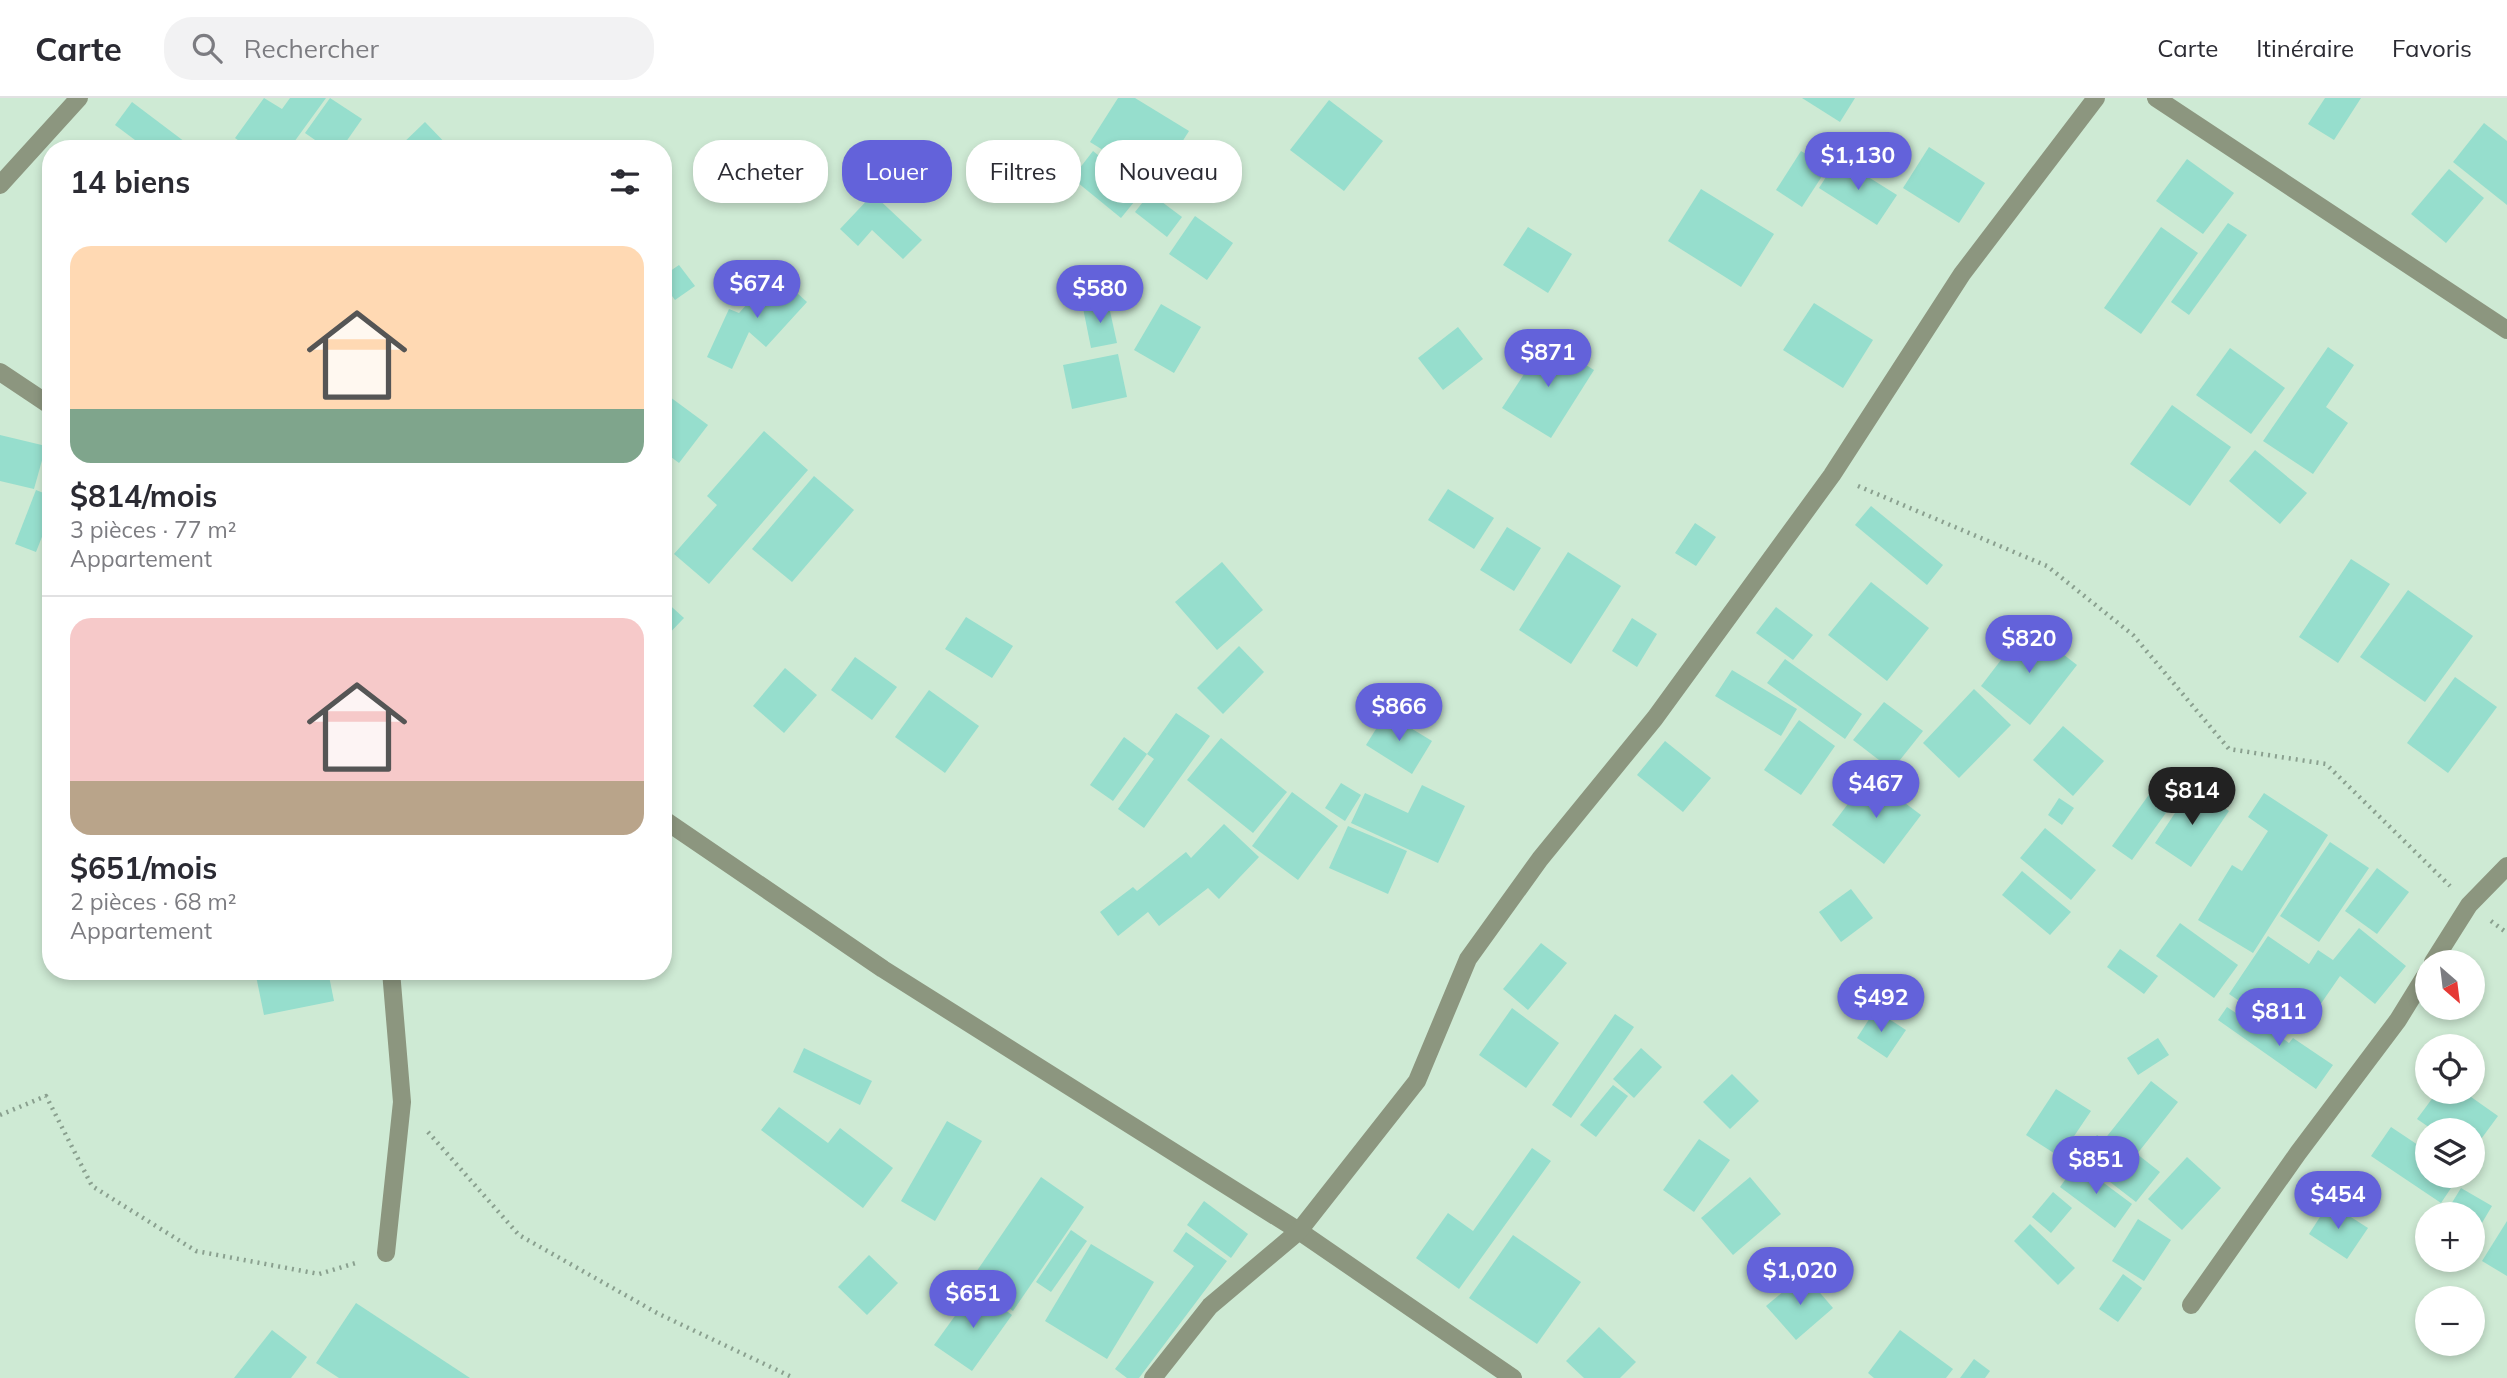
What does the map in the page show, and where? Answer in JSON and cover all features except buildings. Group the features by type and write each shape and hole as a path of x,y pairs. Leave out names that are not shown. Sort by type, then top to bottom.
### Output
{"street":[{"path":"0,185 79,98"},
{"path":"1153,1378 1210,1306 1299,1231 1417,1081 1468,959 1540,859 1654,718 1832,475 1962,274 2096,98"},
{"path":"2156,98 2507,330"},
{"path":"0,372 42,400"},
{"path":"672,825 883,970 1299,1231 1513,1378"},
{"path":"2441,950 2469,905 2507,866"},
{"path":"386,1253 402,1102 392,980"},
{"path":"2191,1305 2298,1153 2398,1020 2415,992"}],"path":[{"path":"1832,475 2047,566 2133,635 2229,749 2326,764 2469,905 2507,933"},
{"path":"0,1115 46,1096 92,1186 196,1251 319,1274 386,1253"},
{"path":"402,1102 519,1235 657,1313 794,1378"}]}
